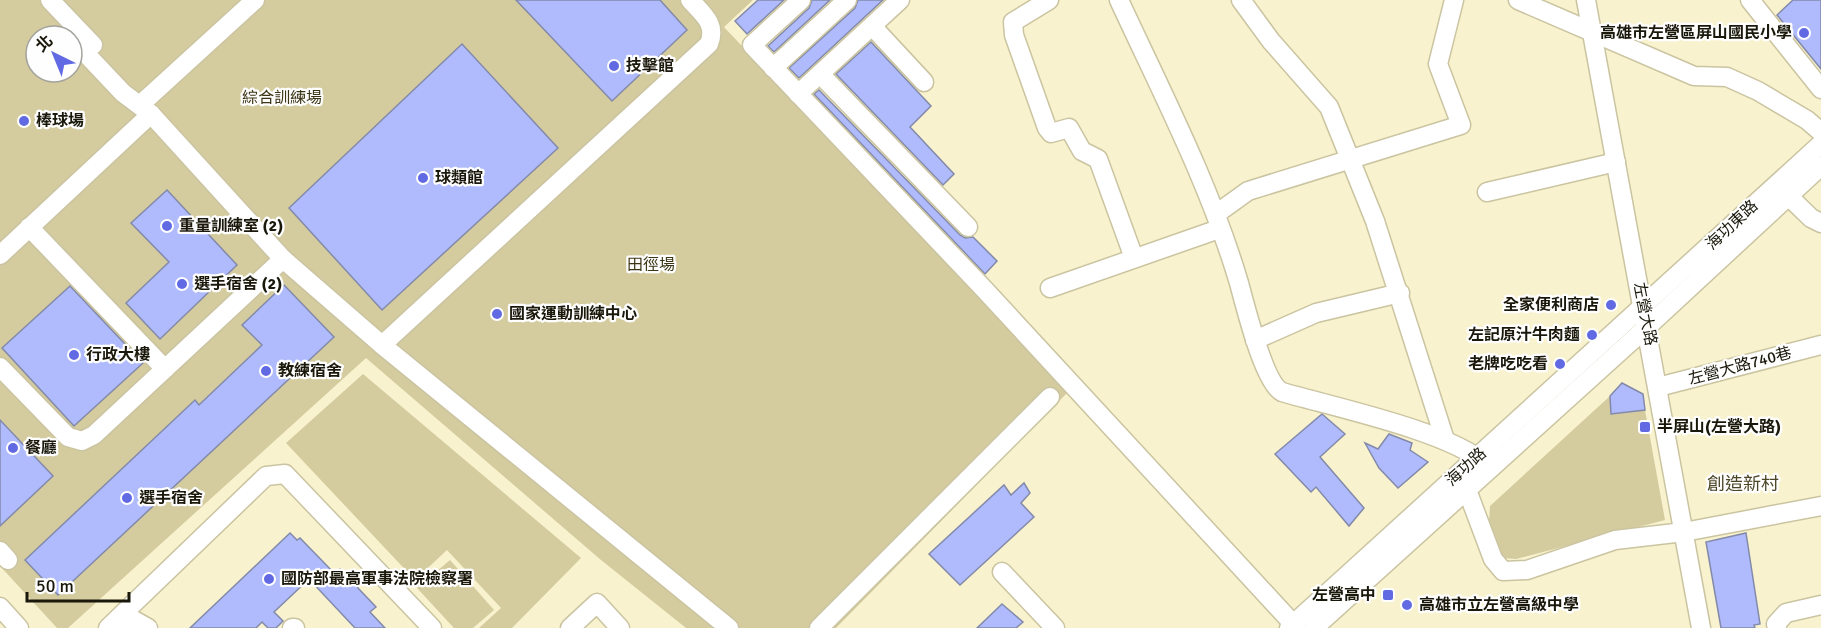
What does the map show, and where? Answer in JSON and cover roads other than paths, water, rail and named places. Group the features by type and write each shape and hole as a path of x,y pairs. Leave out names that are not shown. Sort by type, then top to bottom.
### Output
{"street":[{"path":"35,0 58,24"},
{"path":"50,0 131,85 146,109 283,259 382,345 729,628"},
{"path":"0,255 255,0"},
{"path":"382,345 709,44 711,26 690,0"},
{"path":"801,0 752,45 984,288 1293,627"},
{"path":"773,68 847,0"},
{"path":"798,94 900,0"},
{"path":"1049,0 1013,22 1014,35 1047,128 1052,133 1069,128 1082,152 1098,159 1134,258"},
{"path":"1119,0 1218,221 1255,340 1276,389 1445,440 1484,463"},
{"path":"1242,0 1271,40 1325,102 1351,158 1400,293 1445,440"},
{"path":"1050,288 1134,258 1218,221 1248,191 1461,125 1438,64 1454,0"},
{"path":"1518,0 1694,76 1727,77 1758,91 1807,120 1821,132"},
{"name":"左營大路","path":"1586,0 1701,628"},
{"path":"1750,0 1821,89"},
{"path":"872,26 924,82"},
{"path":"84,52 123,93 146,109"},
{"path":"820,74 968,227"},
{"name":"海功東路","path":"1647,327 1783,190 1821,144"},
{"path":"1487,192 1616,162"},
{"name":"海功東路","path":"1643,307 1783,190 1821,166"},
{"path":"1783,190 1810,218 1821,223"},
{"path":"917,219 939,197"},
{"path":"29,227 165,369"},
{"path":"3,376 68,437 82,441 94,435 283,259"},
{"path":"1255,340 1316,313 1400,293"},
{"name":"海功路","path":"1484,463 1643,307"},
{"name":"海功路","path":"1293,627 1647,327"},
{"name":"左營大路740巷","path":"1658,387 1821,345"},
{"path":"819,628 1050,397"},
{"path":"108,628 127,621 266,476 285,474 432,628"},
{"path":"1461,483 1493,559 1503,572 1527,570 1615,540 1684,532 1821,506"},
{"name":"海功路","path":"1314,628 1461,483"},
{"path":"1002,572 1048,626"},
{"path":"570,628 597,603 620,628"},
{"path":"1776,628 1776,624 1786,613 1821,605"},
{"path":"0,607 19,628"},
{"path":"127,621 148,628"}],"place":[{"name":"高雄市左營區屏山國民小學","path":"1804,33"},
{"name":"技擊館","path":"614,66"},
{"name":"棒球場","path":"24,121"},
{"name":"球類館","path":"423,178"},
{"name":"重量訓練室 (2)","path":"167,226"},
{"name":"選手宿舍 (2)","path":"182,284"},
{"name":"全家便利商店","path":"1611,305"},
{"name":"國家運動訓練中心","path":"497,314"},
{"name":"左記原汁牛肉麵","path":"1592,335"},
{"name":"行政大樓","path":"74,355"},
{"name":"老牌吃吃看","path":"1560,364"},
{"name":"教練宿舍","path":"266,371"},
{"name":"半屏山(左營大路)","path":"1645,427"},
{"name":"餐廳","path":"13,448"},
{"name":"選手宿舍","path":"127,498"},
{"name":"國防部最高軍事法院檢察署","path":"269,579"},
{"name":"左營高中","path":"1388,595"},
{"name":"高雄市立左營高級中學","path":"1407,605"}],"district":[{"name":"創造新村","path":"1743,484"}],"park label":[{"name":"綜合訓練場","path":"282,98"},
{"name":"田徑場","path":"651,265"}]}
